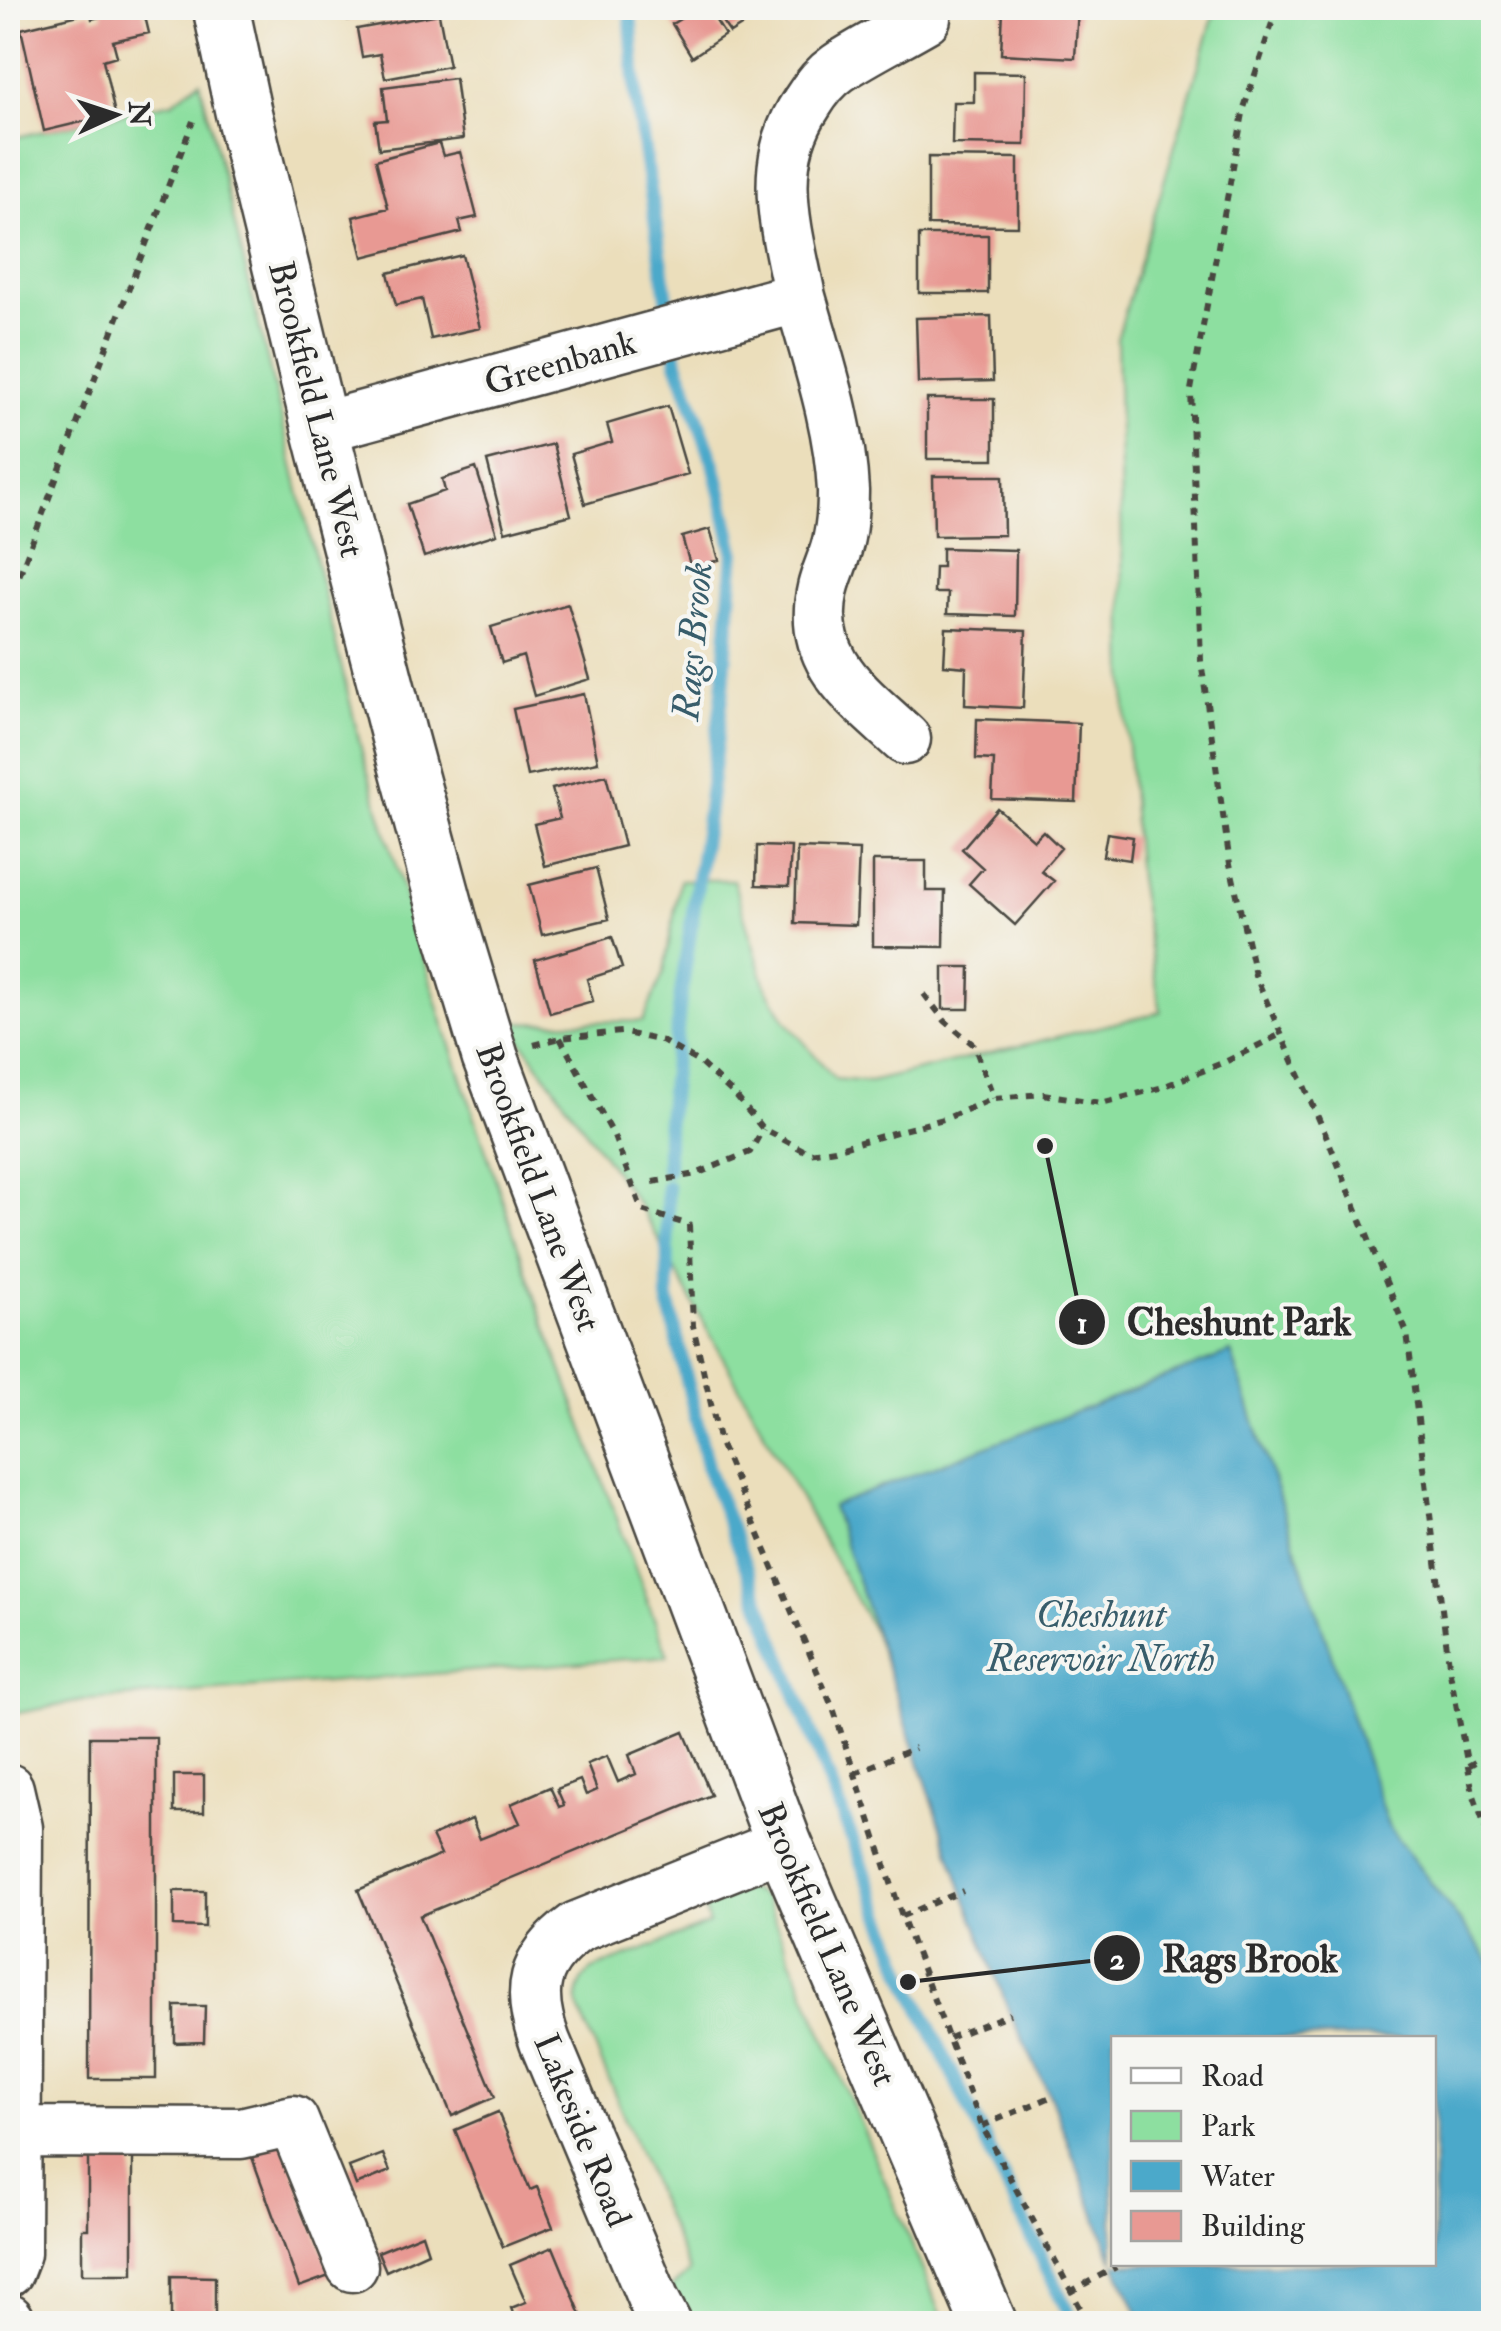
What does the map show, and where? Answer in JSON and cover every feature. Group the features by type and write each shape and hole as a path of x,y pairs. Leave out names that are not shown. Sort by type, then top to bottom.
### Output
{"main road":[{"name":"Brookfield Lane West","path":"221,8 320,428 399,736 490,1057 784,1844 989,2324"}],"street":[{"path":"905,740 846,684 831,664 822,641 818,618 823,588 840,538 840,452 800,297 782,203 781,170 800,113 816,90 835,70 925,18"},
{"name":"Greenbank","path":"320,428 800,297"},
{"path":"8,1789 17,1828 15,2252 8,2270"},
{"name":"Lakeside Road","path":"666,2324 536,2018 534,1994 538,1973 546,1956 577,1927 784,1844"},
{"path":"14,2132 241,2132 292,2121 352,2266"}],"path":[{"path":"1277,8 1244,108 1191,390 1200,661 1230,864 1254,975 1329,1142 1407,1332 1450,1672 1473,1793 1494,1850"},
{"path":"8,604 192,121 243,111"},
{"path":"924,994 945,1022 974,1045 994,1098"},
{"path":"490,1057 560,1038 621,1032 662,1041 700,1063 735,1095 764,1130 809,1153 947,1118 994,1098 1042,1094 1100,1103 1160,1088 1281,1034"},
{"path":"560,1038 613,1134 642,1210 689,1226 693,1326 720,1443 834,1711 902,1916 982,2126 1089,2324"},
{"path":"652,1182 696,1174 750,1152 764,1130"},
{"path":"856,1773 914,1748"},
{"path":"1468,1766 1494,1752"},
{"path":"902,1916 964,1891"},
{"path":"949,2038 1010,2014"},
{"path":"982,2126 1051,2098"},
{"path":"1070,2292 1116,2267"}],"green space":[{"path":"1216,8 1493,8 1493,2323 1436,2266 1436,2036 1111,2036 1111,2234 872,1629 642,1210 509,1023 643,1021 664,972 680,880 733,880 766,987 786,1021 835,1079 870,1082 1161,1012 1138,879 1126,721 1117,339"},
{"path":"200,81 363,756 442,1019 538,1306 668,1656 88,1700 8,1715 8,139 173,102"},
{"path":"740,1887 765,1898 945,2323 680,2323 666,2292 689,2272 578,2006 578,1996 582,1982 592,1970 709,1924 699,1893"}],"water":[{"name":"Cheshunt Reservoir North","path":"1231,1352 1388,1826 1493,1965 1493,2323 1143,2323 1116,2266 1436,2266 1436,2036 1111,2036 1111,2256 1051,2098 1010,2014 963,1891 832,1506"}],"building":[{"path":"101,8 143,8 149,33 113,41 117,56 103,60 115,114 44,131 21,29 91,12 92,19 103,16"},
{"path":"347,8 414,8 414,11 348,20"},
{"path":"698,8 708,8 725,35 692,57 672,24"},
{"path":"713,8 770,8 730,33"},
{"path":"1078,8 1075,58 1001,54 1003,9"},
{"path":"439,14 449,66 385,78 380,54 362,57 357,29"},
{"path":"974,72 1026,73 1025,145 952,144 953,102 974,102"},
{"path":"455,78 463,139 379,149 375,121 387,120 383,87"},
{"path":"439,143 443,156 460,152 477,217 459,221 462,232 363,257 353,217 388,208 376,160"},
{"path":"928,157 1018,158 1018,226 928,225"},
{"path":"919,235 988,235 988,293 919,293"},
{"path":"462,255 480,328 431,339 422,299 396,305 388,273"},
{"path":"991,316 993,381 918,383 916,318"},
{"path":"927,399 994,399 994,459 927,459"},
{"path":"668,406 688,474 585,504 571,454 612,442 607,424"},
{"path":"553,444 571,515 505,532 487,461"},
{"path":"476,468 497,534 424,557 407,504 445,491 442,479"},
{"path":"933,476 1003,476 1004,535 934,536"},
{"path":"710,529 719,560 691,568 682,537"},
{"path":"942,548 1016,550 1015,616 947,614 948,593 934,593 935,567 942,567"},
{"path":"568,604 590,679 534,696 523,656 502,663 491,627"},
{"path":"946,628 1026,631 1023,708 965,705 966,667 944,665"},
{"path":"584,694 598,762 527,776 513,709"},
{"path":"977,719 1079,723 1076,802 992,799 994,760 976,759"},
{"path":"606,775 624,846 545,866 534,824 560,818 552,789"},
{"path":"997,808 1034,840 1043,831 1061,848 1041,871 1054,881 1015,925 969,884 983,868 962,849"},
{"path":"1107,833 1133,837 1130,860 1103,856"},
{"path":"757,846 791,847 789,886 756,885"},
{"path":"797,848 859,850 856,925 795,923"},
{"path":"873,861 926,861 926,891 945,891 944,947 873,946"},
{"path":"596,868 609,919 542,935 529,885"},
{"path":"612,937 622,968 587,979 593,1001 550,1013 535,960"},
{"path":"943,967 970,967 969,1009 943,1009"},
{"path":"684,1732 711,1795 420,1916 495,2097 452,2116 358,1890 441,1855 432,1836 472,1819 480,1839 520,1823 511,1804 550,1787 559,1807 564,1805 557,1789 580,1780 586,1795 597,1790 587,1764 607,1756 618,1782 636,1774 629,1755"},
{"path":"90,1737 156,1737 156,2079 89,2079"},
{"path":"174,1775 204,1775 204,1812 174,1812"},
{"path":"174,1891 205,1891 205,1927 174,1926"},
{"path":"175,2006 205,2006 204,2042 175,2043"},
{"path":"498,2112 530,2190 537,2187 553,2227 503,2247 455,2130"},
{"path":"282,2137 332,2275 299,2287 249,2149"},
{"path":"88,2147 133,2148 133,2274 82,2274 82,2229 88,2229"},
{"path":"383,2154 390,2171 356,2185 349,2167"},
{"path":"422,2234 428,2252 386,2271 378,2252"},
{"path":"553,2247 584,2322 590,2319 592,2324 517,2324 511,2308 526,2302 510,2265"},
{"path":"171,2276 215,2277 215,2318 232,2318 232,2324 171,2324"}],"waterway":[{"name":"Rags Brook","path":"630,8 636,98 677,362 715,467 734,551 723,690 680,1000 667,1130 667,1170"},
{"name":"Rags Brook","path":"667,1187 668,1299 708,1470 908,1982 1074,2324"}],"place":[{"name":"Cheshunt Park","path":"1045,1146"},
{"name":"Rags Brook","path":"908,1982"}]}
